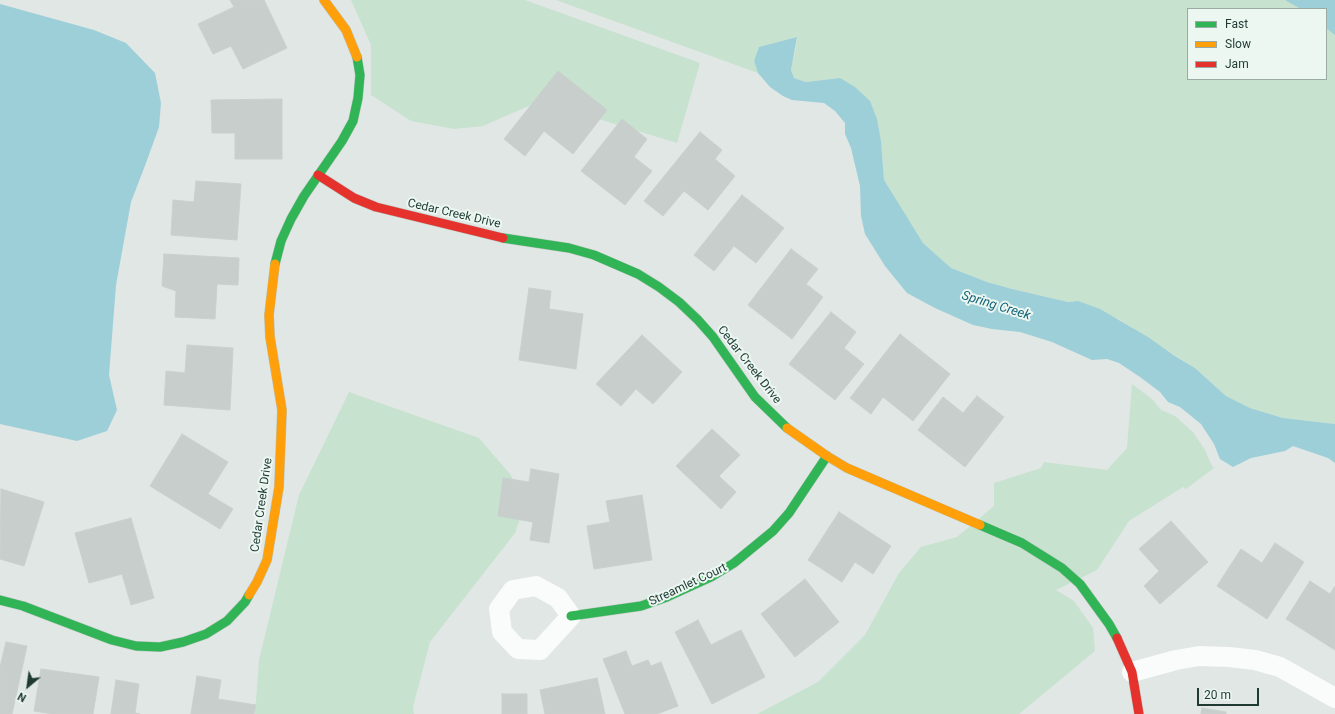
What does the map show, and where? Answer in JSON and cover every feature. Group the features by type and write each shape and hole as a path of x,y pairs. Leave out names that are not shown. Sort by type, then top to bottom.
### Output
{"street":[{"name":"Cedar Creek Drive","path":"0,600 23,606 112,640 136,646 160,647 183,642 206,634 227,620 245,602 257,582 266,560 272,535 279,487 282,435 282,410 270,337 269,315 274,267 281,241 291,219 304,196 342,141 352,121 358,98 360,75 356,52 346,30 324,0"},
{"name":"Cedar Creek Drive","path":"318,175 354,198 376,207 498,237 569,248 594,255 638,274 664,290 698,320 713,337 755,396 788,429 847,468 1022,543 1062,568 1080,584 1101,611 1121,646 1132,672 1139,714"},
{"name":"Streamlet Court","path":"572,616 641,606 667,597 705,580 734,563 773,531 789,513 827,456"},
{"path":"1132,672 1176,660 1199,656 1242,658 1280,667 1335,698"}],"green space":[{"path":"351,0 525,0 700,63 677,143 540,101 483,126 454,129 411,121 371,95 371,45"},
{"path":"556,0 1335,0 1335,424 1283,418 1250,408 1226,396 1195,368 1120,320 1078,301 1068,302 1012,289 987,282 951,268 923,243 892,194 884,180 881,141 840,78 806,82 794,78 791,70 797,37 760,47 754,61 758,73"},
{"path":"1132,384 1153,400 1161,410 1175,416 1193,432 1205,450 1214,468 1186,489 1183,487 1129,521 1097,570 1056,590 1074,601 1093,628 1095,651 1019,714 757,714 818,682 865,635 899,573 921,547 957,537 994,506 994,483 1041,468 1044,462 1107,470 1127,448"},
{"path":"349,392 479,438 510,474 526,501 515,533 430,642 413,707 414,714 255,714 259,660 299,495"}],"water":[{"path":"1285,0 1335,0 1335,35 1327,29 1327,8 1299,8"},
{"path":"0,4 94,30 126,43 155,73 161,103 159,127 131,202 116,285 109,375 117,410 107,431 77,441 0,424"},
{"name":"Spring Creek","path":"797,37 791,70 794,78 806,82 840,78 855,87 870,101 877,119 881,141 884,180 923,243 951,268 987,282 1012,289 1068,302 1078,301 1100,309 1148,337 1195,368 1226,396 1250,408 1283,418 1335,424 1335,463 1328,458 1293,446 1285,451 1251,458 1233,467 1220,459 1214,444 1201,424 1180,407 1168,402 1160,392 1119,363 1107,359 1092,360 1052,342 1020,332 973,325 935,308 907,293 885,266 865,234 861,216 860,186 851,148 845,134 845,123 835,111 824,103 792,100 783,96 770,87 758,73 754,61 759,47"}],"building":[{"path":"230,0 264,0 287,48 243,69 231,46 213,54 198,24 234,7"},
{"path":"558,71 607,110 573,154 544,131 525,156 504,139"},
{"path":"282,99 282,159 235,159 235,133 212,133 211,100"},
{"path":"622,119 647,139 634,157 652,171 625,205 581,171"},
{"path":"700,132 722,150 715,159 735,176 708,210 684,191 663,216 644,201"},
{"path":"196,181 241,184 237,240 171,235 173,200 194,202"},
{"path":"742,195 784,228 756,263 734,246 714,271 694,255"},
{"path":"791,249 818,269 806,284 823,297 792,339 748,305"},
{"path":"164,254 239,258 238,285 217,284 215,319 175,317 176,291 162,286"},
{"path":"529,288 551,291 549,309 583,314 576,369 519,360"},
{"path":"831,312 856,332 844,348 864,364 835,400 789,364"},
{"path":"900,334 950,374 913,421 883,397 871,414 850,398"},
{"path":"642,335 682,372 653,404 636,389 621,406 596,384"},
{"path":"187,345 233,348 230,410 164,405 166,371 185,373"},
{"path":"977,396 1004,417 965,467 918,430 943,397 963,413"},
{"path":"712,429 740,455 719,476 736,492 721,509 676,466"},
{"path":"182,434 228,462 208,494 233,509 220,529 150,486"},
{"path":"531,469 559,474 549,543 530,540 533,522 498,516 503,478 529,482"},
{"path":"1,489 44,502 24,566 0,559"},
{"path":"642,495 652,560 594,569 587,526 610,522 606,501"},
{"path":"839,512 891,546 873,574 855,562 842,582 808,560"},
{"path":"131,518 154,598 131,605 122,574 89,583 75,533"},
{"path":"1171,521 1208,562 1160,604 1144,586 1159,571 1139,549"},
{"path":"1275,543 1304,562 1267,619 1217,586 1241,549 1262,563"},
{"path":"805,579 839,622 795,657 761,614"},
{"path":"1310,581 1330,594 1335,586 1335,650 1286,619"},
{"path":"698,620 711,645 741,630 765,677 712,704 675,632"},
{"path":"6,642 27,646 12,714 0,714 0,667"},
{"path":"626,651 632,666 648,660 651,666 661,662 678,706 657,714 625,714 603,659"},
{"path":"41,669 99,677 93,714 53,714 34,711"},
{"path":"197,676 221,680 218,699 256,705 254,714 191,714"},
{"path":"597,678 605,714 545,714 540,690"},
{"path":"116,680 139,684 135,713 140,714 111,714"},
{"path":"502,694 527,694 527,714 502,714"},
{"path":"1202,708 1226,712 1226,714 1201,714"}],"traffic: fast":[{"path":"275,264 281,241 291,219 304,196 342,141 353,121 358,98 360,75 357,57"},
{"path":"503,238 569,248 594,255 638,274 659,287 679,302 698,320 713,337 755,397 787,428"},
{"path":"571,616 641,606 667,597 711,577 734,563 773,531 789,513 827,456"},
{"path":"980,525 1022,543 1062,568 1080,584 1109,624 1117,638"},
{"path":"0,600 23,606 112,640 136,646 160,647 183,642 206,634 227,621 245,602 249,595"}],"traffic: slow":[{"path":"324,0 346,30 357,57"},
{"path":"249,595 267,560 279,487 282,410 270,337 269,315 275,264"},
{"path":"787,428 847,468 980,525"}],"traffic: jam":[{"path":"318,175 354,198 376,207 503,238"},
{"path":"1117,638 1132,672 1139,714"}]}
